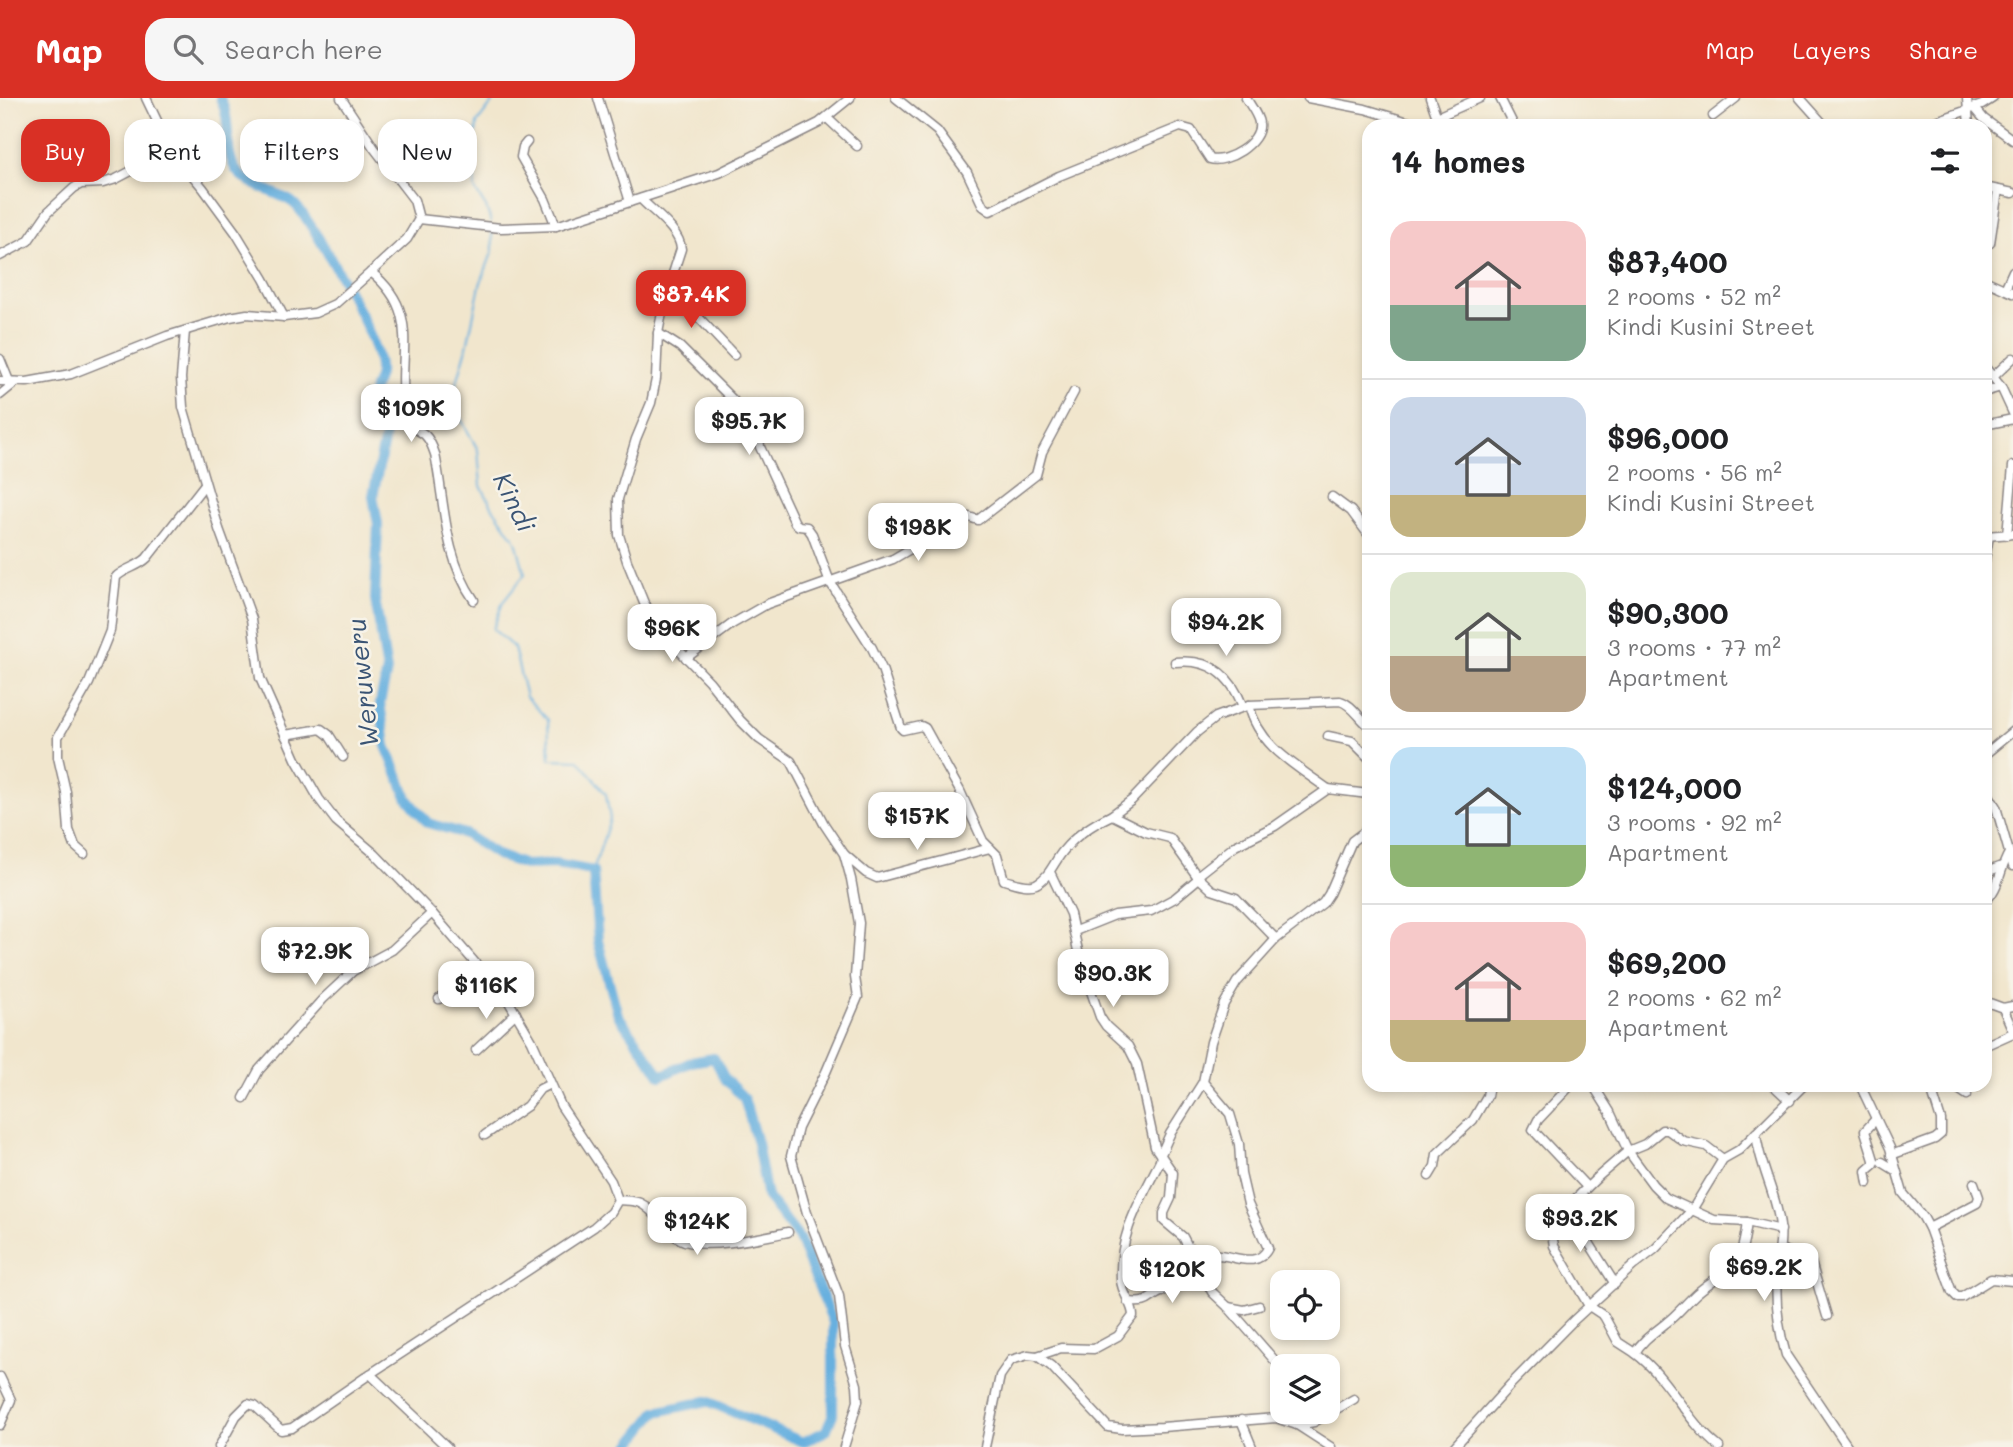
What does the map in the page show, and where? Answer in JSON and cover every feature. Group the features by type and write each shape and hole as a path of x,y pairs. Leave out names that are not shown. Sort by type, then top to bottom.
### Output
{"street":[{"path":"146,98 156,119"},
{"path":"8,381 27,382 71,374 185,331 247,314 284,317 314,313 335,304 407,239 419,219 414,200 374,148 341,98"},
{"path":"598,98 630,202"},
{"path":"419,219 481,227 556,226 719,173 827,118 850,98"},
{"path":"896,98 937,131 967,172 983,206 990,211 1059,176 1180,127 1191,130 1210,159 1219,160 1246,147 1258,128 1258,120 1246,98"},
{"path":"1308,98 1365,109 1399,119"},
{"path":"1430,98 1438,119"},
{"path":"1444,119 1480,98"},
{"path":"1500,98 1510,119"},
{"path":"1713,116 1736,98"},
{"path":"1800,98 1819,119"},
{"path":"1967,98 1971,108 1984,119"},
{"path":"1941,119 1993,98"},
{"path":"1970,119 1971,108"},
{"path":"827,118 857,146"},
{"path":"1992,124 2012,138"},
{"path":"527,142 521,157 545,199 556,226"},
{"path":"0,256 28,241 48,212 74,188 81,184 103,183 124,175"},
{"path":"198,182 236,233 284,317"},
{"path":"1992,189 2013,194"},
{"path":"1992,230 1998,190"},
{"path":"641,199 680,242 678,260 658,333 656,379 651,403 636,439 618,499 618,520 627,561 644,603 666,635 759,739 791,761 824,824 844,854 866,873 877,878 990,848"},
{"path":"1992,284 2009,291 2013,271"},
{"path":"371,272 388,289 402,317 406,332 402,385 409,422 430,441 435,454 449,548 456,568 474,600"},
{"path":"669,286 734,355"},
{"path":"185,331 181,391 183,407 219,529 252,619 260,678 305,777 336,821 374,854 432,914 482,969 516,1013 573,1127 611,1181 618,1200"},
{"path":"658,333 680,347 708,373 733,400 756,433 795,523 807,527 812,534 830,582 872,648 887,683 901,728 925,728 960,791 978,833 998,855 1004,880 1032,885 1050,872 1069,844 1132,800 1216,717 1246,706 1340,701 1348,703 1362,721"},
{"path":"2013,358 1993,377 2001,387 2013,413"},
{"path":"0,359 8,381 0,395"},
{"path":"1992,389 2001,387"},
{"path":"686,658 752,611 795,592 893,559 962,518 978,520 1034,477 1042,452 1074,392"},
{"path":"1992,423 2013,419"},
{"path":"1992,536 2010,534 2013,466"},
{"path":"84,854 75,846 69,830 66,792 58,757 58,737 89,683 110,631 116,577 138,566 147,558 205,484"},
{"path":"1332,497 1351,511 1362,526"},
{"path":"1175,662 1202,663 1222,672 1237,691 1267,743 1328,789 1362,793"},
{"path":"285,735 321,729 329,734 343,757"},
{"path":"1992,748 2013,731"},
{"path":"1328,736 1350,740 1362,751"},
{"path":"1075,931 1115,915 1151,911 1175,898 1235,846 1275,827 1328,789"},
{"path":"1992,800 2013,868 1992,871"},
{"path":"1112,815 1146,832 1170,838 1198,877 1214,892 1236,898 1276,939"},
{"path":"985,1447 1000,1376 1005,1366 1020,1356 1037,1356 1061,1348 1088,1351 1118,1336 1133,1316 1121,1284 1124,1242 1133,1211 1183,1113 1203,1082 1211,1042 1224,1004 1237,982 1276,939 1323,903 1352,841 1362,834"},
{"path":"1992,894 1996,890 2001,868 2009,853"},
{"path":"844,854 859,923 855,972 858,997 797,1128 791,1156 807,1213 839,1296 845,1346 857,1385 858,1401 844,1447"},
{"path":"1050,872 1070,914 1080,960 1101,1017 1106,1026 1128,1046 1137,1064 1155,1147 1171,1169 1173,1177 1164,1221 1181,1234 1212,1292 1270,1355"},
{"path":"244,1098 259,1070 323,999 353,971 393,950 432,914"},
{"path":"439,999 482,969"},
{"path":"1992,1004 2003,1008 2013,1006"},
{"path":"1992,1042 2013,1032 2003,1008"},
{"path":"476,1050 516,1013"},
{"path":"1128,1302 1147,1302 1172,1289 1197,1261 1213,1255 1244,1260 1257,1259 1264,1255 1268,1248 1248,1204 1241,1174 1239,1144 1230,1114 1203,1082"},
{"path":"485,1135 527,1106 542,1087 550,1084"},
{"path":"1429,1176 1435,1166 1437,1154 1473,1120 1488,1092"},
{"path":"1564,1092 1538,1120 1533,1130 1587,1187"},
{"path":"1597,1092 1610,1112 1628,1151 1660,1193 1714,1220 1747,1222 1781,1230"},
{"path":"1780,1092 1790,1101"},
{"path":"1454,1447 1511,1384 1589,1306 1655,1249 1692,1210 1723,1159 1739,1150 1798,1092"},
{"path":"1863,1092 1908,1201 1923,1217 1928,1228 1952,1292 1957,1297 1962,1297 1991,1279 2013,1281"},
{"path":"1868,1183 1866,1171 1941,1134 1941,1120 1932,1092"},
{"path":"1962,1092 1967,1095"},
{"path":"1875,1120 1865,1131 1871,1147 1878,1163 1895,1170"},
{"path":"1719,1447 1699,1429 1671,1391 1635,1353 1614,1338 1604,1316 1589,1306 1565,1267 1551,1236 1551,1227 1587,1187 1628,1151 1645,1144 1665,1129 1683,1141 1706,1146 1723,1159"},
{"path":"1756,1133 1758,1153 1773,1193 1781,1230 1777,1270 1779,1319 1786,1354 1848,1447"},
{"path":"1928,1228 1977,1203 1979,1197 1974,1183"},
{"path":"618,1200 643,1204 672,1233 684,1241 734,1242 788,1232"},
{"path":"219,1447 236,1416 245,1406 252,1405 276,1428 285,1431 301,1422 594,1227 611,1212 618,1200"},
{"path":"1563,1212 1588,1241 1615,1284"},
{"path":"1635,1353 1643,1341 1676,1315 1697,1293 1734,1267 1742,1248 1747,1222"},
{"path":"1780,1250 1811,1262 1827,1316"},
{"path":"1228,1307 1240,1311 1259,1306"},
{"path":"1037,1356 1063,1377 1108,1427 1162,1427 1276,1418 1297,1425 1331,1447"},
{"path":"370,1374 447,1447"},
{"path":"0,1377 11,1400 0,1425"},
{"path":"1340,1406 1354,1399"},
{"path":"1241,1420 1252,1447"},
{"path":"1297,1425 1303,1424"},
{"path":"1313,1436 1314,1424"}],"waterway":[{"name":"Weruweru","path":"220,98 226,117 230,153 236,170 254,184 286,198 300,210 348,290 377,356 379,374 372,395 372,406 386,431 373,496 378,524 375,599 387,671 380,703 386,746 408,799 428,823 465,834 497,855 525,865 555,864 593,871 598,941 618,1015 661,1076 691,1062 714,1058 725,1079 744,1098 757,1143 767,1197 799,1238 833,1322 833,1414 826,1431 803,1442 707,1401 656,1412 629,1447"},
{"name":"Kindi","path":"491,222 486,207 475,190 474,155 477,123 496,98"},
{"name":"Kindi","path":"492,231 493,250 480,285 454,393 462,421 478,450 481,486 516,541 525,574 503,602 493,629 514,648 526,697 548,720 550,759 579,760 606,794 610,819 593,871"}]}
